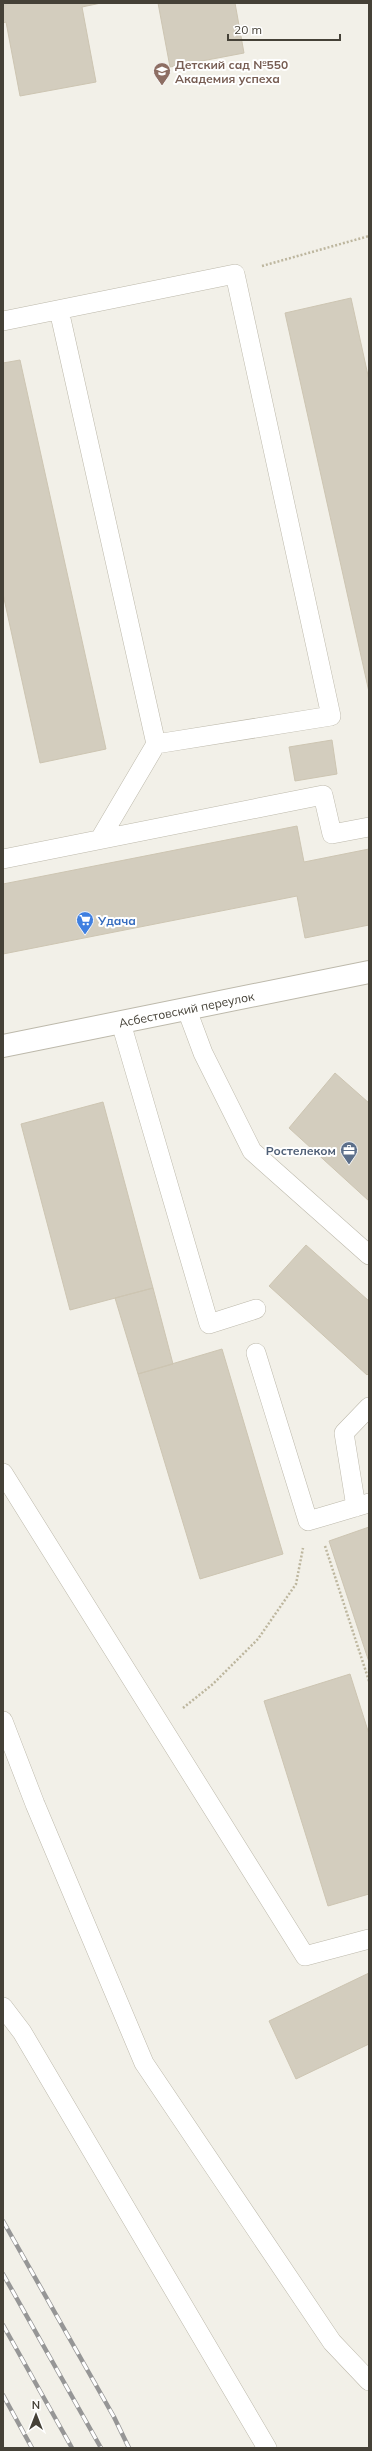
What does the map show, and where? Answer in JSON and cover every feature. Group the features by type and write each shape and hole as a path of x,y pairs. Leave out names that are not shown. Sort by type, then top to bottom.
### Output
{"street":[{"name":"Асбестовский переулок","path":"3,1046 369,972"}],"lane":[{"path":"3,321 235,274 331,716 156,744"},
{"path":"59,310 156,744 100,839"},
{"path":"3,859 323,794 332,834 369,827"},
{"path":"186,1010 203,1053 252,1151 369,1255"},
{"path":"121,1023 209,1324 256,1309"},
{"path":"256,1353 312,1520 362,1505 344,1433 369,1407"},
{"path":"3,1473 306,1956 369,1939"},
{"path":"3,1721 35,1804 144,2062 332,2342 369,2381"},
{"path":"3,2007 26,2039 267,2448"}],"path":[{"path":"235,274 369,236"},
{"path":"312,1520 369,1681"},
{"path":"161,1726 213,1684 258,1639 296,1584 312,1520"}],"building":[{"path":"3,3 101,3 82,7 96,82 20,96 6,22 3,23"},
{"path":"158,3 235,3 244,53 170,67"},
{"path":"351,298 369,380 369,692 285,313"},
{"path":"20,360 106,749 40,763 3,594 3,363"},
{"path":"332,740 337,774 295,781 289,747"},
{"path":"297,826 304,862 369,849 369,925 305,938 297,896 3,954 3,884"},
{"name":"Ростелеком","path":"335,1073 369,1103 369,1201 289,1128"},
{"path":"103,1102 153,1288 70,1310 21,1124"},
{"path":"306,1245 369,1301 369,1373 367,1375 269,1286"},
{"path":"153,1288 173,1364 138,1374 115,1298"},
{"path":"222,1349 283,1554 200,1579 138,1374"},
{"path":"369,1527 369,1662 329,1541"},
{"path":"350,1674 369,1734 369,1894 328,1906 264,1701"},
{"path":"369,1973 369,2044 296,2079 269,2021"}],"railway":[{"path":"3,2221 114,2417 129,2448"},
{"path":"3,2274 101,2448"},
{"path":"3,2325 72,2448"},
{"path":"3,2395 32,2448"}],"place":[{"name":"Детский сад №550 Академия успеха","path":"162,86"},
{"name":"Удача","path":"85,935"},
{"name":"Ростелеком","path":"349,1165"}]}
